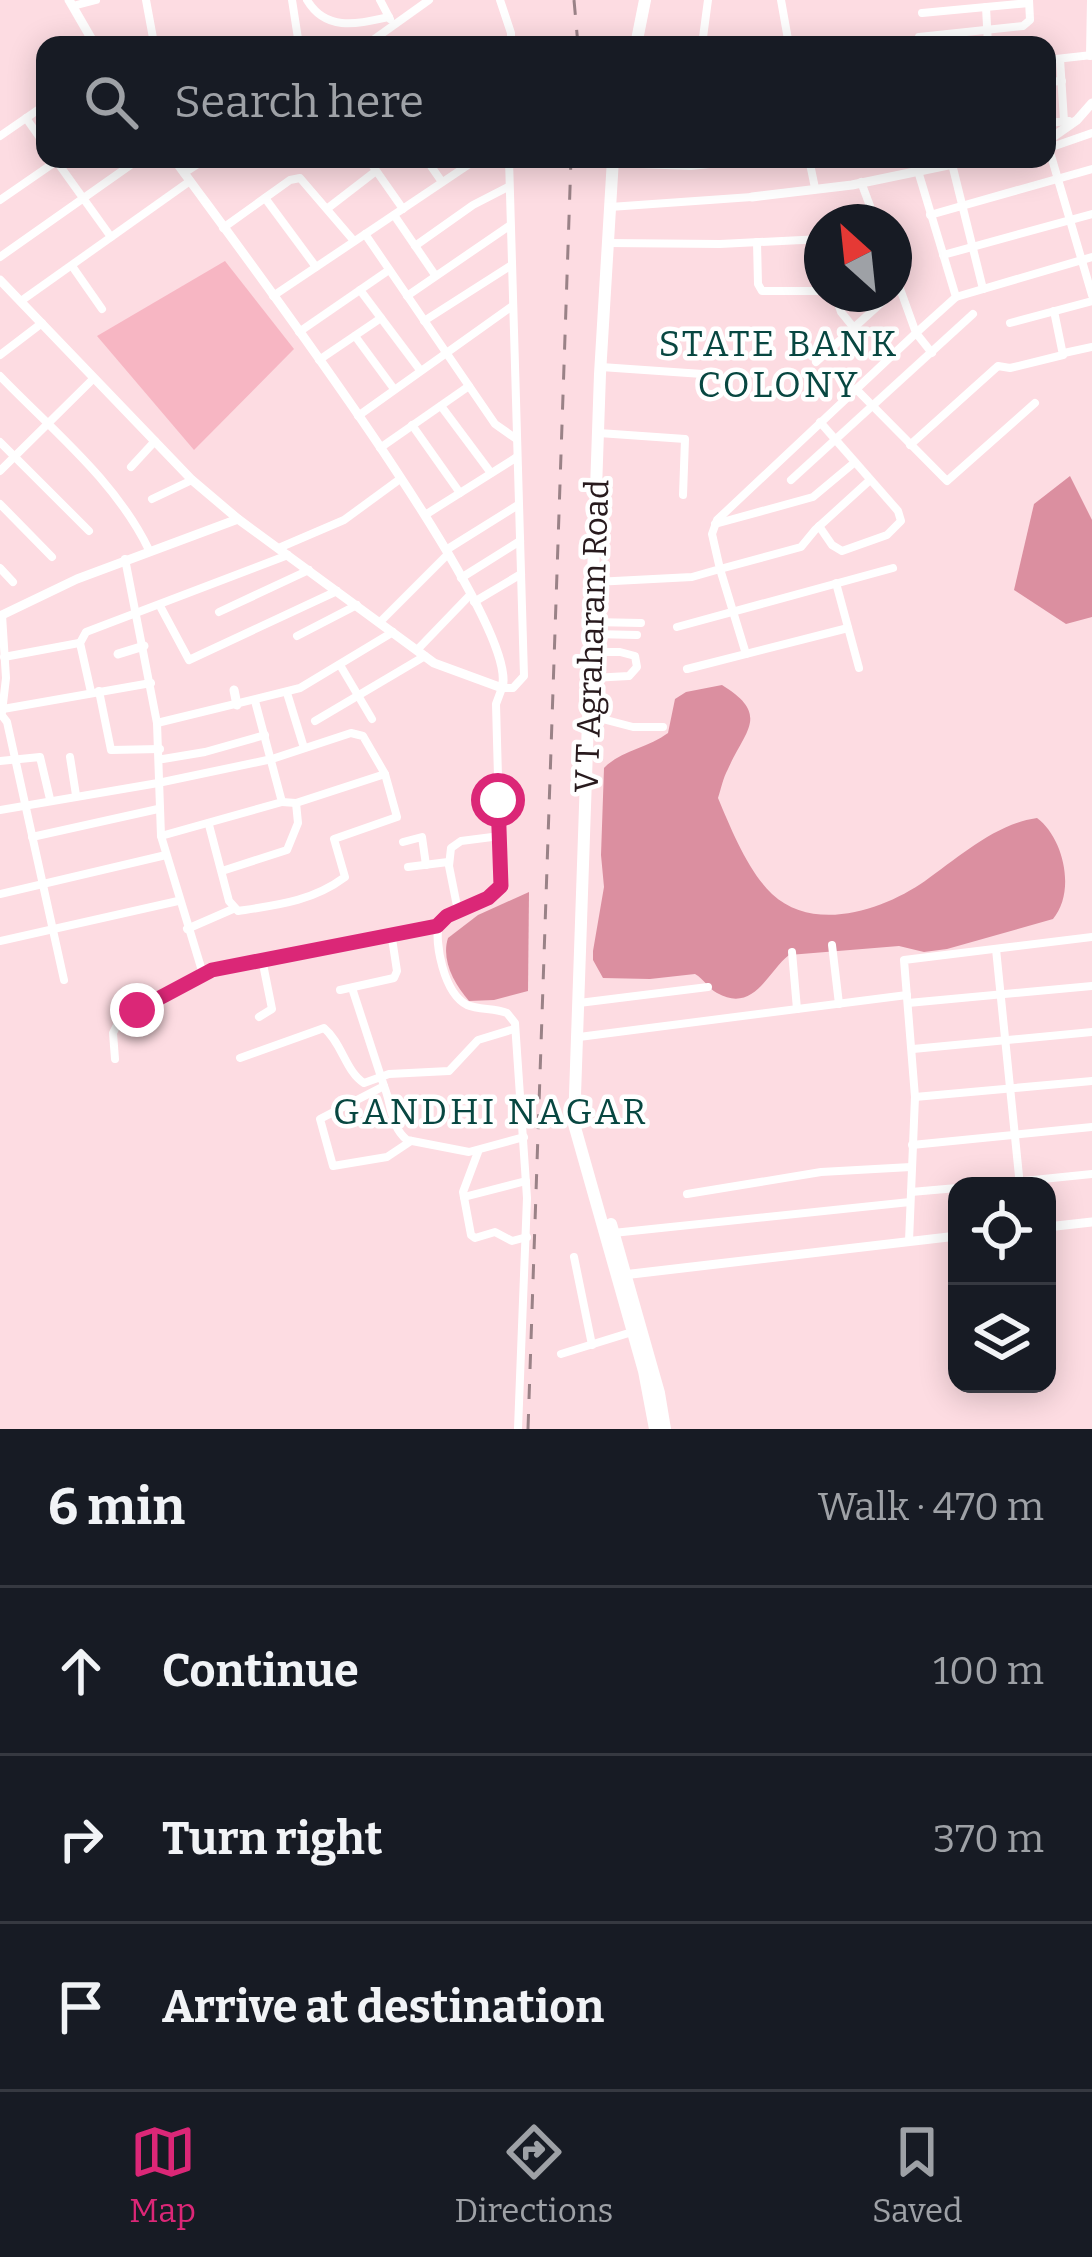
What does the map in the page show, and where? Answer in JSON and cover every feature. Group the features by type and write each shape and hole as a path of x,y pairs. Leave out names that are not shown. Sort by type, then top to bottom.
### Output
{"main road":[{"path":"638,36 645,0"},
{"name":"V T Agraharam Road","path":"613,168 601,367 578,1114 609,1234 659,1393 665,1429"},
{"name":"V T Agraharam Road","path":"621,1275 656,1429"}],"street":[{"path":"90,36 71,3 97,0"},
{"path":"146,0 154,36"},
{"path":"292,0 298,36"},
{"path":"308,0 316,15 347,26 391,21"},
{"path":"380,0 391,21"},
{"path":"375,36 391,21 429,0"},
{"path":"500,0 511,36"},
{"path":"703,36 708,0"},
{"path":"781,0 787,36"},
{"path":"1056,59 1091,56 1091,0"},
{"path":"922,13 1029,2 1031,17 1026,24 928,36"},
{"path":"986,7 988,36"},
{"path":"1060,58 1071,121"},
{"path":"1056,81 1062,81"},
{"path":"1056,136 1092,103"},
{"path":"0,136 36,111"},
{"path":"26,118 36,132"},
{"path":"1056,122 1071,121"},
{"path":"1056,142 1092,133"},
{"path":"0,200 46,168"},
{"path":"63,168 111,237"},
{"path":"0,257 127,168"},
{"path":"115,1059 113,1033 119,1021 202,974 437,926 501,886 495,714 504,668 472,598 425,515 180,168"},
{"path":"21,301 196,168"},
{"path":"374,168 435,275"},
{"path":"432,168 442,182"},
{"path":"272,297 463,168"},
{"path":"0,280 192,480 238,519 421,653 467,677 513,688 524,676 509,168"},
{"path":"811,168 815,188"},
{"path":"610,207 752,197 932,168"},
{"path":"953,168 983,290"},
{"path":"1010,323 1092,298 1055,168"},
{"path":"930,215 1092,169"},
{"path":"328,208 376,171"},
{"path":"917,171 956,297"},
{"path":"223,228 300,178 354,241"},
{"path":"862,182 870,204"},
{"path":"415,246 473,205 508,188"},
{"path":"266,198 316,267"},
{"path":"943,255 1092,214"},
{"path":"407,296 508,226"},
{"path":"365,234 495,424 516,439"},
{"path":"608,243 804,240"},
{"path":"758,242 762,291 804,291"},
{"path":"714,525 956,297 1092,256"},
{"path":"72,265 102,309"},
{"path":"424,321 510,266"},
{"path":"298,332 389,270"},
{"path":"360,290 420,371"},
{"path":"358,416 512,307"},
{"path":"1054,311 1064,353"},
{"path":"843,312 854,328"},
{"path":"816,362 871,312"},
{"path":"905,312 932,353"},
{"path":"791,481 973,314"},
{"path":"318,361 381,318"},
{"path":"0,355 42,322"},
{"path":"355,336 394,389"},
{"path":"910,445 998,366 1010,368 1092,346"},
{"path":"601,367 717,375"},
{"path":"0,376 127,509 149,550"},
{"path":"0,470 93,380"},
{"path":"380,448 469,386"},
{"path":"856,389 949,481 1035,403"},
{"path":"441,406 491,473"},
{"path":"819,526 842,551 893,530 901,520 820,422"},
{"path":"412,425 460,493"},
{"path":"599,433 685,439 683,495"},
{"path":"131,467 155,441"},
{"path":"0,442 89,531"},
{"path":"425,515 517,457"},
{"path":"714,525 813,497 855,462"},
{"path":"4,657 80,643 92,629 160,606 344,520 400,478"},
{"path":"152,499 192,480"},
{"path":"595,582 692,577 801,547 870,480"},
{"path":"0,504 52,557"},
{"path":"380,622 447,552 518,505"},
{"path":"64,980 2,712 1,615 149,550 238,519"},
{"path":"714,525 720,569 746,653"},
{"path":"460,578 520,541"},
{"path":"125,560 162,754 158,783 161,836 202,974"},
{"path":"0,568 13,582"},
{"path":"676,628 893,568"},
{"path":"220,612 309,570"},
{"path":"316,721 421,653 472,598 521,574"},
{"path":"836,583 859,668"},
{"path":"160,606 189,660 337,591"},
{"path":"297,636 357,605"},
{"path":"593,628 641,623"},
{"path":"593,628 638,635"},
{"path":"687,669 848,628"},
{"path":"157,723 287,692 393,632"},
{"path":"80,643 111,750 206,752 265,735"},
{"path":"118,654 144,646"},
{"path":"592,678 629,676 637,667 632,654 593,652"},
{"path":"340,665 372,719"},
{"path":"2,712 151,683"},
{"path":"234,689 237,705"},
{"path":"287,692 304,749"},
{"path":"255,701 282,802"},
{"path":"591,716 633,727 663,727"},
{"path":"0,810 272,759 359,734 385,774 397,817 334,839 345,877 312,898 233,909 188,928"},
{"path":"0,761 40,757 50,799"},
{"path":"70,757 76,795"},
{"path":"161,836 282,802 296,803 385,774"},
{"path":"221,871 290,848 298,823 296,803"},
{"path":"32,837 158,809"},
{"path":"209,825 233,909"},
{"path":"458,911 451,848 458,842 500,836"},
{"path":"403,842 423,838 426,865"},
{"path":"0,894 166,855"},
{"path":"408,866 449,862"},
{"path":"0,941 178,901"},
{"path":"437,926 445,974 455,994 472,1007 507,1012 515,1028 527,1237 518,1429"},
{"path":"340,990 397,976 391,932"},
{"path":"909,1241 915,1097 905,958 1092,938"},
{"path":"832,945 839,1004"},
{"path":"996,949 1019,1177"},
{"path":"792,952 797,1009"},
{"path":"260,1017 272,1010 262,959"},
{"path":"579,1037 839,1004 1092,986"},
{"path":"579,1003 707,987"},
{"path":"352,988 402,1138 460,1152 524,1138"},
{"path":"240,1058 323,1028 344,1052 360,1082 371,1082 381,1075 449,1071 478,1040 515,1028"},
{"path":"913,1049 1092,1032"},
{"path":"915,1097 1092,1081"},
{"path":"385,1086 320,1119 333,1166 387,1157 411,1142"},
{"path":"912,1145 1092,1127"},
{"path":"479,1151 467,1173 464,1197 473,1237 495,1232 512,1241 527,1237"},
{"path":"687,1194 776,1178 911,1167"},
{"path":"1056,1179 1092,1174"},
{"path":"464,1197 526,1181"},
{"path":"609,1234 948,1190"},
{"path":"1056,1226 1092,1222"},
{"path":"621,1275 948,1237"},
{"path":"574,1257 592,1345"},
{"path":"561,1354 632,1332"}],"shaded area":[{"path":"225,261 294,349 194,450 97,336"},
{"path":"1070,476 1092,520 1092,617 1066,624 1014,590 1034,504"},
{"path":"722,685 746,705 750,724 718,798 748,862 772,894 808,913 829,915 870,908 909,891 992,834 1037,818 1054,838 1064,866 1064,895 1053,919 947,949 924,952 899,946 789,955 759,988 741,998 717,993 695,974 603,978 593,951 604,887 604,768 668,733 675,699"},
{"path":"529,892 528,991 469,1001 450,971 448,938 478,915"}],"railway":[{"path":"574,0 577,36"},
{"path":"528,1429 571,168"}],"district":[{"name":"STATE BANK COLONY","path":"779,364"},
{"name":"GANDHI NAGAR","path":"491,1112"}],"route":[{"path":"137,1010 212,970 437,926 447,916 488,898 499,891 503,877 498,800"}]}
